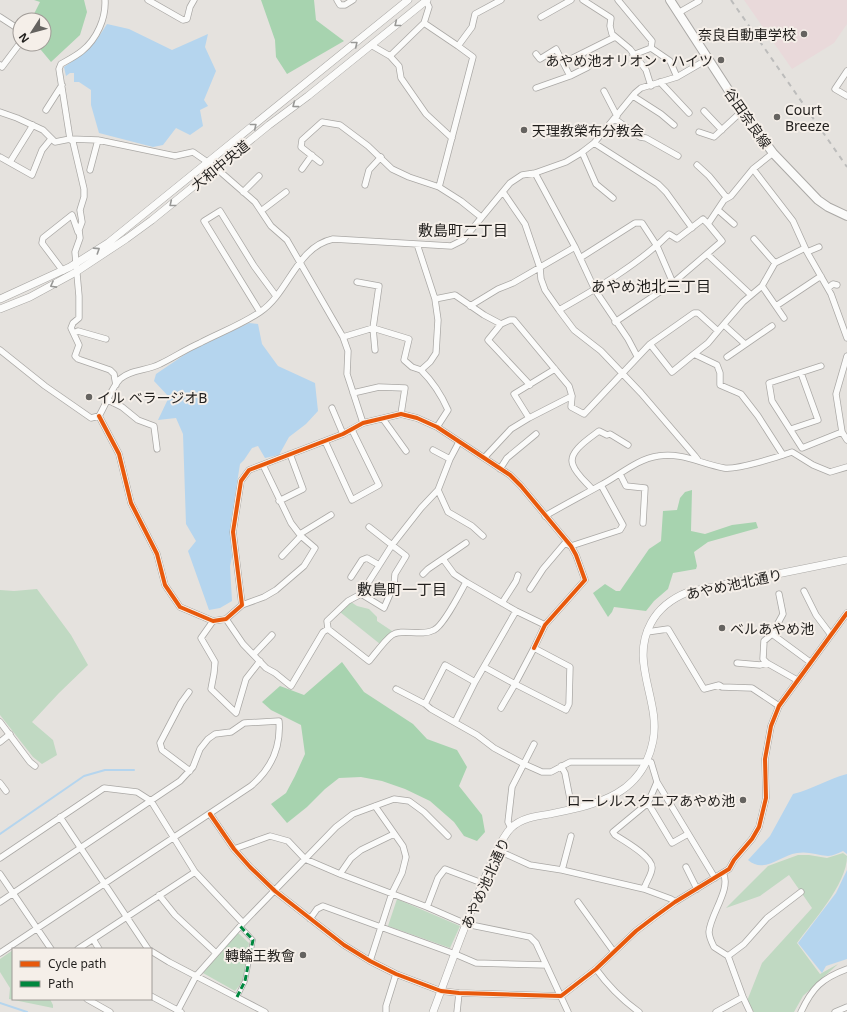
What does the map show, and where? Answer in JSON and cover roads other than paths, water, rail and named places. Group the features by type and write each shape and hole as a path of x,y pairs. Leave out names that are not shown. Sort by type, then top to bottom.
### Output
{"main road":[{"name":"谷田奈良線","path":"670,0 742,111 772,153 818,200 828,207 847,216"}],"street":[{"path":"105,0 106,10 102,24 91,42 83,50 61,64 59,68 70,139 73,142 84,189 84,197 80,210 82,222 79,230 80,236 75,252 79,296 79,318 73,323 71,328 79,345 75,356 78,359 110,370 114,374 116,385"},
{"path":"148,0 155,2 183,20 187,19 190,7 194,0"},
{"path":"337,0 340,5 345,5 353,0"},
{"name":"大和中央道","path":"0,299 63,271 108,243 408,0"},
{"path":"390,56 424,22 429,6 427,0"},
{"name":"大和中央道","path":"0,309 30,297 76,272 152,220 427,0"},
{"path":"458,46 472,27 475,14 501,0"},
{"path":"541,17 571,0"},
{"path":"583,0 610,18 612,34 630,49 633,55 646,70 651,86"},
{"path":"618,0 652,41 651,48"},
{"path":"678,13 699,2"},
{"path":"0,17 12,25"},
{"path":"424,22 473,56 439,187"},
{"path":"563,63 615,37"},
{"path":"371,45 390,56 400,66 401,78 426,114 452,138"},
{"path":"633,55 651,48"},
{"path":"651,48 670,61 678,77"},
{"path":"536,54 540,59 556,49 570,76"},
{"path":"0,65 2,67 13,52"},
{"path":"536,88 570,76 588,67 581,55"},
{"path":"0,350 45,386 91,418 99,416 120,379 133,372 158,365 260,312 276,296 306,254 324,240 333,238 451,246 457,244 510,183 522,175 535,173 566,162 582,152 594,142 641,88 678,77 708,59"},
{"path":"847,71 835,89 847,96"},
{"path":"660,82 689,113"},
{"path":"46,110 62,85"},
{"path":"604,91 616,118 640,137 646,138 678,156"},
{"path":"633,96 661,114 674,125"},
{"path":"704,111 722,130"},
{"path":"699,132 714,137 742,111"},
{"path":"0,112 33,125 47,134 55,142 70,139 98,140 175,156 193,152 216,168 255,202 271,226 287,240 344,337 348,351 347,374 363,423"},
{"path":"320,162 301,147 302,140 322,122 340,125 368,146 392,169 409,177 439,187 461,201 481,217"},
{"path":"10,162 33,125"},
{"path":"0,157 32,175 42,150 51,139"},
{"path":"90,170 98,140"},
{"path":"594,142 658,184 666,192 692,228"},
{"path":"582,152 596,184 613,198"},
{"path":"708,224 727,198 731,196 753,169 772,153"},
{"path":"302,169 312,155"},
{"path":"365,185 369,170 380,157"},
{"path":"696,165 709,176 727,198"},
{"path":"753,169 793,221 806,250 828,288 847,338"},
{"path":"535,173 575,247 595,290 615,322 628,339 637,356"},
{"path":"243,192 259,176"},
{"path":"261,211 286,192"},
{"path":"503,192 525,224 540,268 541,278 545,290 559,310 574,330 601,351 641,393 698,460"},
{"path":"718,210 734,224"},
{"path":"260,312 204,221 220,211 254,266 276,296"},
{"path":"63,271 42,243 43,238 72,215 80,236"},
{"path":"559,310 595,290 657,246 669,234 677,239 703,219 722,241 672,283 615,322"},
{"path":"580,258 635,223 642,223 657,246 672,283"},
{"path":"754,239 775,263"},
{"path":"417,244 435,299 438,320 436,353 421,370"},
{"path":"470,306 498,289 514,283 575,247"},
{"path":"650,344 672,372 708,343 750,294 762,286 775,263 806,250 819,247"},
{"path":"708,254 750,294"},
{"path":"776,306 821,276"},
{"path":"357,282 379,286 373,328 376,350"},
{"path":"828,288 833,284 837,285"},
{"path":"762,286 784,318"},
{"path":"435,299 456,295 470,306 501,324"},
{"path":"530,385 488,340 501,324 510,320 514,320 569,386 572,396 571,406 584,414 637,356 650,344 694,313 698,313 718,331"},
{"path":"724,325 744,344"},
{"path":"727,357 772,326"},
{"path":"344,337 373,328 409,339 404,360 412,367 421,370 436,387 448,410 436,427"},
{"path":"74,333 78,331 106,339"},
{"path":"694,354 717,365 720,373 720,385 740,394 758,416 783,455"},
{"path":"847,356 836,394 842,432 847,440"},
{"path":"821,366 769,383 772,401 802,448 842,432"},
{"path":"529,418 514,394 555,369"},
{"path":"791,429 818,420 802,373"},
{"path":"353,393 379,388 405,388 401,414"},
{"path":"484,458 511,429 572,396"},
{"path":"108,400 122,407 138,420 154,426 157,449"},
{"path":"332,408 343,434"},
{"path":"242,605 233,532 242,481 249,470 343,434 363,423 401,414 417,418 436,427 510,475 521,486 570,546 576,555 585,580 545,626 501,708"},
{"path":"99,416 119,454 131,503 157,554 165,585 180,607 213,621 226,619 242,605 264,597 276,590 304,566 315,548 300,535 291,523 279,501 263,465"},
{"path":"384,419 406,450"},
{"path":"325,441 352,500 379,486 352,430"},
{"path":"592,489 573,466 571,459 574,452 599,431 607,435 610,434 628,445"},
{"path":"500,469 507,458 536,434"},
{"path":"459,442 438,490 421,508 392,545 361,594 348,601 327,621 328,629 370,661 392,635 399,632 423,633 435,630 444,620 466,582"},
{"path":"434,450 450,460"},
{"path":"545,516 637,463 658,456 673,455 698,460 725,468 739,467 792,452 813,465 830,472 847,467"},
{"path":"279,501 303,490 290,454"},
{"path":"620,474 626,486 645,488 643,523"},
{"path":"530,589 543,569 565,544 570,546 620,530 623,524 601,485"},
{"path":"438,490 448,512 472,526 483,536"},
{"path":"282,556 300,535 331,515"},
{"path":"361,594 384,608 394,585 394,574 406,556 369,527"},
{"path":"423,574 466,543"},
{"path":"351,577 362,560 367,558 379,565"},
{"path":"443,559 454,574 466,582 545,626"},
{"name":"あやめ池北通り","path":"433,1012 482,883 504,836 511,828 526,818 572,809 611,797 620,792 637,777 646,762 654,733 653,716 644,670 643,643 655,616 673,600 688,592 847,560"},
{"path":"502,603 516,581 518,575"},
{"path":"804,591 816,616 831,635"},
{"path":"767,664 763,659 764,641 772,634 783,614 778,594"},
{"path":"455,722 475,682 516,611"},
{"path":"210,814 234,849 275,891 344,945 370,961 396,974 441,991 459,993 561,996 596,970 636,931 675,902 729,869 734,860 752,839 759,827 766,798 765,759 771,726 779,706 847,613"},
{"path":"226,619 243,644 266,668 276,673 291,686 323,632 328,629"},
{"path":"213,621 202,638 215,662 211,689 236,713 246,680 260,661"},
{"path":"647,632 668,629 704,689 719,685 722,687 752,688 779,706"},
{"path":"772,634 810,662"},
{"path":"254,654 272,635"},
{"path":"484,666 515,684 566,710 569,704 570,667 534,648"},
{"path":"737,663 772,665 797,680"},
{"path":"425,704 446,665 475,682"},
{"path":"396,689 425,704 431,709 477,735 494,748 542,772 551,772 570,762 651,762 657,782 715,878"},
{"path":"189,692 181,703 160,743 162,750 190,771"},
{"path":"0,902 180,782 193,767 200,750 208,739 216,734 231,732 244,723 279,721 277,748 274,756 265,773 251,786 0,953"},
{"path":"0,722 30,762 35,766"},
{"path":"0,742 10,734"},
{"path":"511,828 508,822 512,787 534,744"},
{"path":"561,766 565,773 572,809"},
{"path":"644,889 652,868 652,863 643,854 614,835 613,832 648,804 657,782"},
{"path":"0,783 6,791"},
{"path":"0,858 104,788 137,792 151,801 194,872 253,940 245,981 236,997"},
{"path":"152,997 179,1011 196,976 216,953 241,925 336,827 354,814 394,799 409,801 424,812 448,836"},
{"path":"648,804 672,843 688,834"},
{"path":"370,961 392,893 402,873 406,857 403,846 375,806"},
{"path":"60,818 147,948"},
{"path":"340,874 351,858 360,850 394,834"},
{"path":"234,849 270,836 288,841 305,859 466,924 530,936 536,943 568,1012"},
{"path":"562,870 571,836"},
{"path":"497,850 530,865 562,870 644,889 671,899 675,902"},
{"path":"686,867 697,889"},
{"path":"427,907 438,878 445,869 482,883"},
{"path":"80,948 194,872"},
{"path":"723,873 726,877 725,884 712,919 709,933 714,947 728,956 750,1012"},
{"path":"0,874 50,948"},
{"path":"728,956 744,944 767,918 801,892"},
{"path":"160,895 175,915 216,953"},
{"path":"578,902 614,952"},
{"path":"310,919 317,910 323,906 476,963 546,965"},
{"path":"93,939 98,948"},
{"path":"152,952 265,1012"},
{"path":"801,1012 808,997 815,988 828,978 847,969"},
{"path":"596,970 616,994 639,1012"},
{"path":"386,1012 386,1006 396,974"},
{"path":"457,1012 459,993"},
{"path":"716,1012 743,996"},
{"path":"89,1000 110,1012"},
{"path":"834,1012 847,1007"}],"water":[{"path":"107,24 129,29 172,50 208,34 205,47 216,71 204,100 208,106 200,110 203,126 190,135 176,128 163,145 153,147 99,133 91,105 91,90 79,82 74,82 74,73 70,73 66,76 64,67 88,48"},
{"path":"249,323 258,324 262,344 278,366 315,383 318,411 306,424 289,437 279,455 265,458 258,446 252,448 240,464 230,528 232,557 230,566 232,601 220,608 209,610 188,551 196,541 186,524 183,434 176,418 158,420 169,397 154,381 156,374 190,351"},
{"path":"847,774 847,854 843,851 828,856 797,853 766,865 754,864 748,860 770,836 793,794"},
{"path":"847,870 847,959 826,966 822,973 798,943 836,893"}],"waterway":[{"path":"0,834 84,776 105,770 134,770"},
{"path":"0,1003 27,1012"}],"railway":[{"path":"731,0 847,167"}],"place":[{"name":"奈良自動車学校","path":"804,34"},
{"name":"あやめ池オリオン・ハイツ","path":"721,60"},
{"name":"Court Breeze","path":"777,117"},
{"name":"天理教榮布分教会","path":"524,130"},
{"name":"イル ベラージオB","path":"89,397"},
{"name":"ベルあやめ池","path":"722,628"},
{"name":"ローレルスクエアあやめ池","path":"743,800"},
{"name":"轉輪王教會","path":"303,955"}],"district":[{"name":"敷島町二丁目","path":"463,230"},
{"name":"あやめ池北三丁目","path":"651,286"},
{"name":"敷島町一丁目","path":"402,589"}]}
